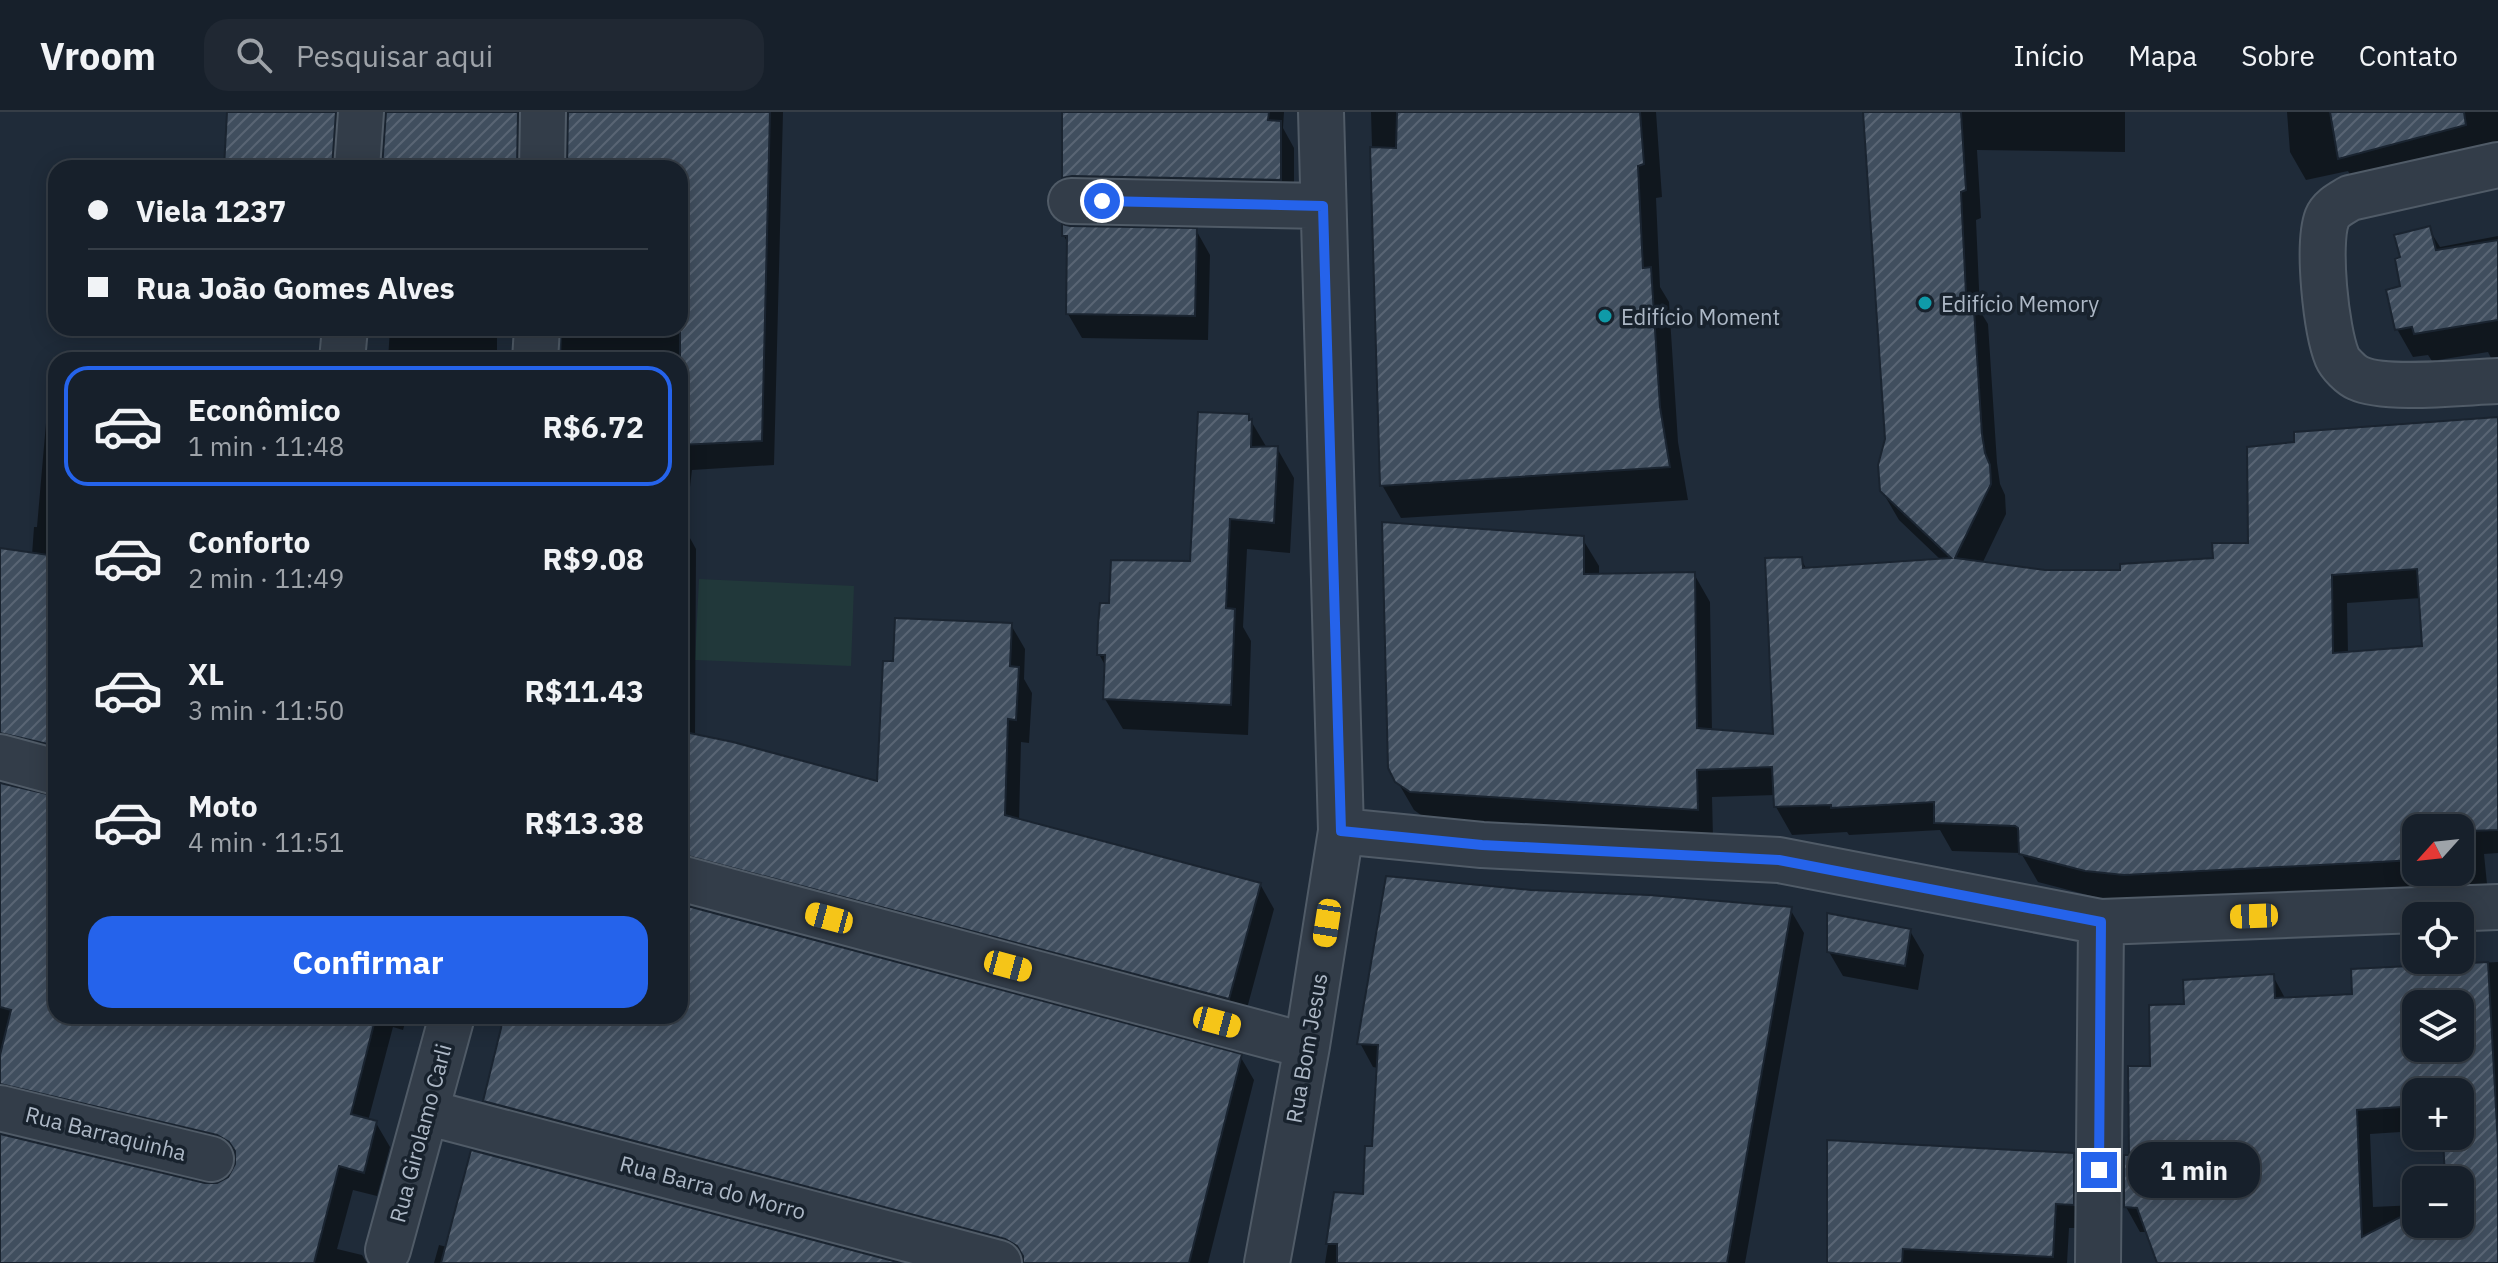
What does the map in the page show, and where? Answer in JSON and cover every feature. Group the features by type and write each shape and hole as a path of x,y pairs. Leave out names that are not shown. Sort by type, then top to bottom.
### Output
{"street":[{"path":"358,160 361,112"},
{"path":"542,160 543,112"},
{"name":"Rua Bom Jesus","path":"1267,1263 1307,1046 1341,831 1321,112"},
{"path":"2498,165 2350,198 2327,218 2323,261 2328,329 2338,360 2357,378 2385,384 2498,381"},
{"path":"1071,201 1323,206"},
{"path":"0,757 48,770"},
{"path":"1341,831 1482,845 1779,860 2101,922 2498,907"},
{"path":"688,880 1307,1046"},
{"path":"2098,1263 2101,922"},
{"name":"Rua Girolamo Carli","path":"388,1250 450,1024"},
{"name":"Rua Barraquinha","path":"0,1108 211,1159"},
{"name":"Rua Barra do Morro","path":"426,1112 999,1263"}],"green space":[{"path":"699,579 854,586 851,666 695,660"}],"building":[{"path":"227,112 336,112 333,160 224,160"},
{"path":"386,112 518,112 517,160 383,160"},
{"path":"568,112 770,112 762,441 688,445 688,352 680,352 680,336 688,336 688,160 567,160"},
{"path":"1062,112 1269,112 1268,120 1281,121 1281,180 1062,178"},
{"path":"1397,112 1640,112 1644,164 1638,166 1643,268 1651,267 1660,407 1670,467 1380,486 1370,147 1396,148"},
{"path":"1863,112 1961,112 1966,190 1961,192 1966,294 1973,294 1982,434 1991,484 1955,558 2045,570 2120,570 2120,564 2213,558 2212,543 2248,543 2247,447 2294,442 2294,432 2498,417 2498,830 2474,831 2474,814 2402,814 2402,861 2124,875 2085,871 2019,854 2018,828 2015,826 1934,823 1934,802 1831,808 1831,805 1774,807 1772,767 1697,770 1698,810 1410,792 1395,782 1388,768 1382,522 1584,536 1584,574 1695,572 1697,728 1773,734 1765,558 1802,557 1803,568 1951,558 1880,491 1878,465 1885,439","holes":["2417,569 2422,646 2333,653 2332,575"]},
{"path":"2330,112 2464,112 2466,125 2338,159"},
{"path":"1062,224 1197,228 1195,316 1066,314 1067,236 1062,236"},
{"path":"2430,226 2436,250 2498,240 2498,320 2414,334 2412,327 2395,330 2386,290 2400,286 2395,259 2400,257 2394,235"},
{"path":"1198,412 1249,414 1249,420 1252,419 1251,447 1278,446 1274,523 1230,519 1226,608 1235,609 1231,705 1103,699 1105,655 1097,655 1098,625 1100,603 1109,603 1111,560 1190,561"},
{"path":"0,548 48,555 48,744 0,733"},
{"path":"895,618 1012,623 1010,666 1019,667 1016,720 1008,719 1005,815 1261,883 1229,999 688,856 688,733 877,781 883,661 893,661"},
{"path":"0,783 48,794 48,1024 374,1024 351,1114 377,1121 364,1173 339,1166 314,1263 0,1263 0,1134 205,1183 217,1183 228,1177 235,1164 235,1151 229,1142 217,1135 0,1084 0,1055 11,1010 0,1007"},
{"path":"1386,876 1531,890 1649,895 1792,907 1727,1263 1337,1263 1337,1244 1326,1244 1334,1192 1363,1194 1365,1146 1372,1146 1378,1045 1357,1044"},
{"path":"688,906 1242,1054 1189,1263 1023,1263 1017,1246 1005,1239 483,1101 502,1024 688,1024"},
{"path":"1827,913 1911,929 1905,966 1827,952"},
{"path":"2488,962 2498,1145 2498,1263 2157,1263 2137,1208 2124,1207 2124,1155 2129,1155 2128,1066 2150,1066 2149,1005 2184,1004 2183,980 2274,974 2275,998 2352,994 2351,969 2402,966 2402,974 2474,974 2474,963","holes":["2402,1078 2474,1078 2474,1150 2444,1150 2444,1166 2474,1166 2474,1238 2402,1238 2402,1216 2362,1237 2357,1110 2402,1107"]},
{"path":"1827,1140 2074,1153 2074,1205 2056,1204 2053,1257 1903,1249 1902,1263 1827,1263"},
{"path":"471,1150 901,1263 441,1263"}],"place":[{"name":"Edifício Memory","path":"1925,303"},
{"name":"Edifício Moment","path":"1605,316"}],"route":[{"path":"1102,201 1323,206 1341,831 1482,845 1779,860 2101,922 2099,1170"}]}
